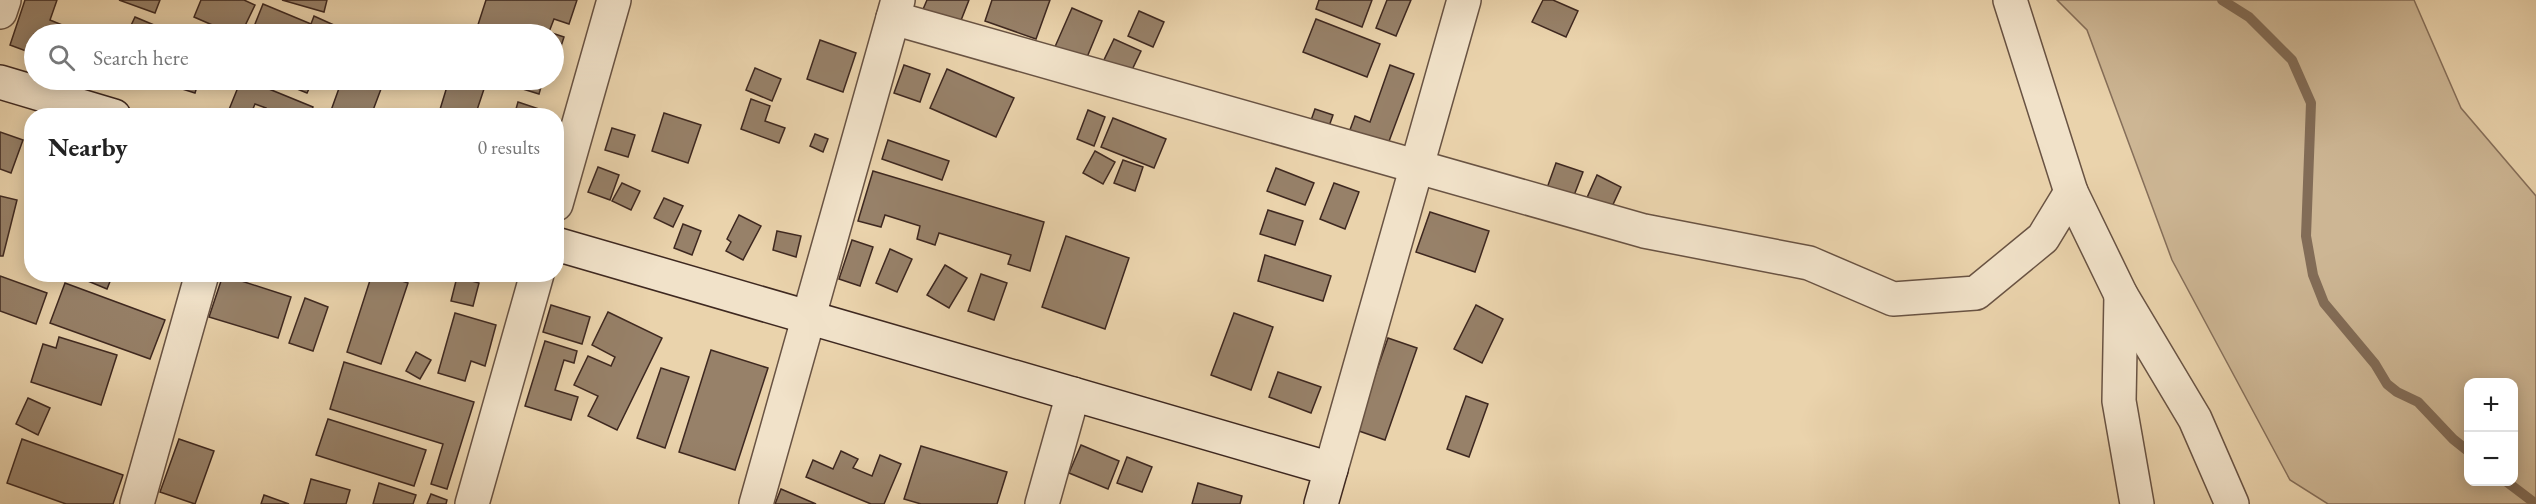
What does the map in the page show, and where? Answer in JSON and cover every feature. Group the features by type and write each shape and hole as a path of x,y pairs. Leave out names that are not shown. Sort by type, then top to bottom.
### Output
{"street":[{"path":"0,12 3,0"},
{"path":"564,176 614,0"},
{"path":"1321,504 1464,0"},
{"path":"2010,0 2071,192 2121,295 2195,419 2232,504"},
{"path":"756,504 896,9 1417,167 1644,231 1809,263 1893,299 1976,293 2043,238 2071,192"},
{"path":"0,82 24,89"},
{"path":"27,90 87,108"},
{"path":"564,246 1331,469"},
{"path":"137,504 200,282"},
{"path":"472,504 535,282"},
{"path":"2121,295 2119,401 2137,504"},
{"path":"1042,504 1073,394"}],"shaded area":[{"path":"2057,0 2414,0 2461,108 2536,196 2536,504 2328,504 2290,480 2172,260 2087,30"}],"building":[{"path":"25,0 57,0 50,20 60,24 24,24 24,50 10,45"},
{"path":"119,0 160,0 155,13"},
{"path":"201,0 244,0 255,5 246,24 210,24 194,17"},
{"path":"282,0 327,0 324,12"},
{"path":"486,0 577,0 569,24 554,19 552,24 478,24"},
{"path":"927,0 969,0 958,28 921,14"},
{"path":"992,0 1050,0 1036,39 985,21"},
{"path":"1319,0 1372,0 1362,27 1316,9"},
{"path":"1387,0 1411,0 1396,36 1376,28"},
{"path":"1543,0 1553,0 1578,11 1566,37 1532,22"},
{"path":"263,4 311,24 255,24"},
{"path":"1072,8 1102,21 1085,62 1054,49"},
{"path":"1139,11 1164,22 1153,47 1128,36"},
{"path":"314,16 332,24 311,24"},
{"path":"135,17 152,24 132,24"},
{"path":"1316,19 1380,44 1367,77 1303,52"},
{"path":"1114,39 1141,51 1130,74 1103,62"},
{"path":"820,40 856,53 843,92 807,79"},
{"path":"904,65 930,74 920,102 894,93"},
{"path":"1390,65 1414,74 1385,152 1347,138 1355,116 1370,122"},
{"path":"755,68 781,79 772,101 746,90"},
{"path":"947,69 1014,98 996,137 930,108"},
{"path":"237,90 271,90 313,107 266,108 255,104 253,108 230,108"},
{"path":"338,90 381,90 374,108 332,108"},
{"path":"446,90 484,90 478,108 440,108"},
{"path":"526,90 540,90 539,94"},
{"path":"751,99 770,106 765,121 785,128 779,143 741,129"},
{"path":"518,102 536,108 516,108"},
{"path":"1315,109 1333,115 1327,132 1309,126"},
{"path":"1088,110 1105,117 1094,146 1077,139"},
{"path":"664,113 701,125 688,163 652,151"},
{"path":"1113,118 1166,139 1154,168 1101,147"},
{"path":"612,128 635,135 628,157 605,150"},
{"path":"0,132 23,140 11,173 0,169"},
{"path":"815,134 828,139 823,152 810,146"},
{"path":"888,140 949,161 942,180 882,159"},
{"path":"1095,151 1115,162 1103,184 1083,173"},
{"path":"1123,160 1143,167 1135,191 1114,183"},
{"path":"1556,163 1583,172 1573,198 1547,188"},
{"path":"598,167 619,175 610,200 588,192"},
{"path":"1276,168 1314,183 1305,205 1267,191"},
{"path":"873,171 1044,222 1030,271 1008,264 1011,255 939,233 935,245 917,239 920,226 885,215 881,227 858,221"},
{"path":"1597,175 1621,187 1610,211 1586,200"},
{"path":"622,183 640,191 631,210 612,201"},
{"path":"1334,183 1359,192 1345,229 1320,219"},
{"path":"0,196 17,200 3,256 0,256"},
{"path":"664,198 683,206 673,227 654,218"},
{"path":"1268,210 1303,221 1295,245 1260,234"},
{"path":"1430,212 1489,231 1475,272 1416,252"},
{"path":"739,215 761,226 743,260 726,251 731,242 727,239"},
{"path":"683,224 701,231 692,255 674,248"},
{"path":"777,231 801,236 796,257 773,250"},
{"path":"1066,236 1129,258 1105,329 1042,307"},
{"path":"852,240 873,247 860,286 839,279"},
{"path":"890,249 912,259 897,292 876,283"},
{"path":"1265,255 1331,276 1323,301 1258,281"},
{"path":"945,265 967,278 949,308 927,295"},
{"path":"981,274 1007,283 994,320 968,311"},
{"path":"0,276 47,293 36,324 0,311"},
{"path":"90,282 110,282 107,289"},
{"path":"221,282 245,282 291,297 278,338 209,317"},
{"path":"369,282 408,283 381,364 347,352"},
{"path":"456,282 479,283 473,306 451,301"},
{"path":"65,283 165,320 150,359 50,323"},
{"path":"305,298 328,307 313,351 289,343"},
{"path":"551,305 590,317 582,344 543,332"},
{"path":"1476,305 1503,319 1482,363 1454,349"},
{"path":"608,312 662,338 617,430 588,416 598,396 574,385 588,356 611,366 615,357 592,345"},
{"path":"455,313 496,325 485,366 471,361 465,381 438,373"},
{"path":"1234,313 1273,327 1251,390 1211,375"},
{"path":"59,337 117,355 101,405 31,382 43,344 56,348"},
{"path":"1388,338 1417,348 1385,440 1356,430"},
{"path":"545,341 577,351 574,363 564,360 555,390 578,397 571,420 525,406"},
{"path":"711,350 768,368 735,470 679,452"},
{"path":"416,352 431,360 420,379 406,371"},
{"path":"344,362 474,402 447,489 431,484 443,444 330,409"},
{"path":"661,368 689,377 665,448 637,438"},
{"path":"1278,372 1321,387 1311,413 1269,397"},
{"path":"1466,396 1488,404 1469,457 1447,449"},
{"path":"28,398 50,408 38,435 16,424"},
{"path":"328,419 426,450 414,486 316,455"},
{"path":"22,439 123,475 113,504 66,504 7,483"},
{"path":"179,439 214,451 195,504 160,492"},
{"path":"1081,445 1119,461 1108,489 1069,473"},
{"path":"921,446 1007,472 997,504 921,504 904,499"},
{"path":"841,451 858,459 853,468 872,476 880,455 901,464 884,504 871,504 806,477 813,460 833,469"},
{"path":"1127,457 1152,467 1142,492 1117,483"},
{"path":"311,479 350,490 346,504 304,504"},
{"path":"379,483 416,495 413,504 373,504"},
{"path":"1198,483 1242,496 1240,504 1192,504"},
{"path":"781,489 816,504 775,504"},
{"path":"431,494 447,500 446,504 427,504"},
{"path":"264,495 289,504 261,504"}],"waterway":[{"path":"2222,0 2249,17 2292,60 2311,103 2306,236 2313,275 2324,303 2375,364 2387,384 2397,392 2418,402 2464,448"},
{"path":"2512,486 2536,504"}]}
